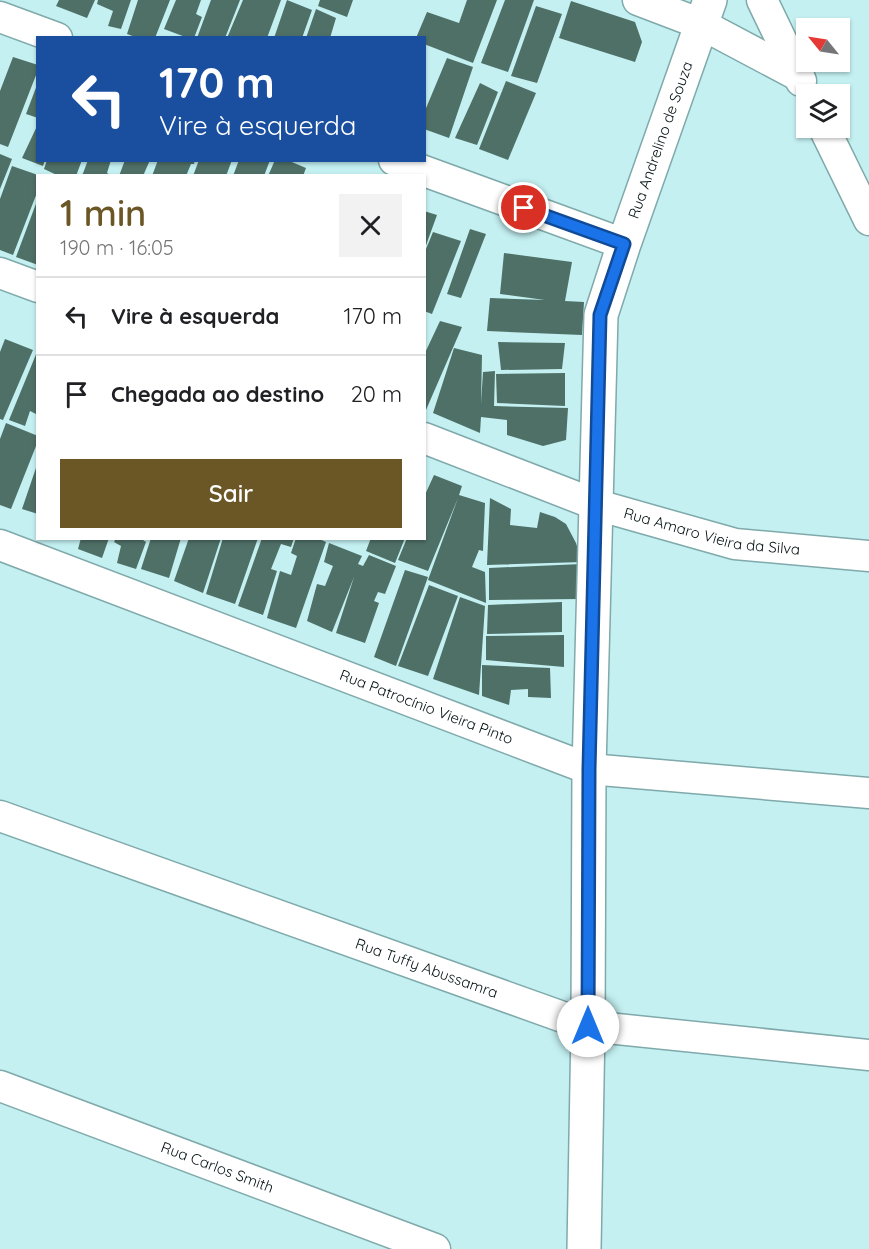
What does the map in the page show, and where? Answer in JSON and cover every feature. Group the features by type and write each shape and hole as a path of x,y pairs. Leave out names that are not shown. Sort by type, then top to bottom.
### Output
{"street":[{"path":"638,0 705,12 802,84"},
{"path":"762,0 803,84"},
{"name":"Rua Andrelino de Souza","path":"584,1249 589,769 600,315 705,12"},
{"path":"0,17 52,36"},
{"path":"829,138 869,220"},
{"path":"399,162 624,244"},
{"path":"0,273 36,286"},
{"name":"Rua Amaro Vieira da Silva","path":"426,439 597,506 735,544 869,556"},
{"name":"Rua Patrocínio Vieira Pinto","path":"0,545 589,769 869,793"},
{"name":"Rua Tuffy Abussamra","path":"0,816 588,1026 869,1055"},
{"name":"Rua Carlos Smith","path":"0,1086 435,1249"}],"building":[{"path":"59,0 95,0 87,18 56,6"},
{"path":"98,0 131,0 121,29 108,26 113,11 97,4"},
{"path":"138,0 170,0 156,36 127,34"},
{"path":"176,0 201,0 196,14 202,17 195,36 183,36 164,29"},
{"path":"211,0 240,0 226,36 198,36"},
{"path":"243,0 281,0 268,36 228,36"},
{"path":"287,0 312,10 303,36 275,36"},
{"path":"320,0 353,0 347,17 318,6"},
{"path":"467,0 497,0 473,63 426,45 426,36 417,36 427,12 459,23"},
{"path":"505,0 534,0 508,72 481,63"},
{"path":"571,1 635,22 642,42 635,62 559,38"},
{"path":"536,6 562,14 537,83 511,76"},
{"path":"316,9 336,18 331,36 307,36"},
{"path":"13,57 36,64 36,75 8,147 0,144 0,91"},
{"path":"447,58 473,67 449,138 426,130 426,108"},
{"path":"506,81 536,93 508,160 479,149"},
{"path":"480,83 498,92 477,145 455,138"},
{"path":"36,88 36,117 26,114"},
{"path":"36,128 36,162 44,162 43,166 22,158"},
{"path":"0,154 12,159 0,189"},
{"path":"46,162 81,162 77,174 55,174 44,169"},
{"path":"87,162 110,162 109,174 83,174"},
{"path":"124,162 149,162 144,174 120,174"},
{"path":"157,162 194,162 191,164 187,174 153,174"},
{"path":"198,162 231,162 227,174 194,174"},
{"path":"238,162 269,162 265,174 234,174"},
{"path":"274,162 292,162 306,168 304,174 269,174"},
{"path":"12,166 36,174 36,195 13,255 0,250 0,199"},
{"path":"36,204 36,264 16,257"},
{"path":"426,212 437,215 426,245"},
{"path":"470,229 486,234 461,298 447,294"},
{"path":"433,232 461,241 432,314 426,312 426,249"},
{"path":"504,253 572,262 565,301 584,302 582,335 487,331 490,298 545,300 500,294"},
{"path":"440,321 462,327 426,410 426,351"},
{"path":"5,339 33,350 3,420 0,419 0,352"},
{"path":"498,342 565,343 562,369 501,370"},
{"path":"454,348 482,355 481,404 483,372 495,371 494,406 568,408 566,440 543,446 507,435 507,420 481,417 480,433 433,413"},
{"path":"36,354 36,414 30,411 25,426 9,420"},
{"path":"565,373 565,406 497,403 496,374"},
{"path":"6,423 36,435 36,446 11,509 0,505 0,439"},
{"path":"36,468 36,513 22,509"},
{"path":"434,475 462,486 459,495 485,503 483,551 479,550 472,567 485,572 486,603 428,580 458,498 428,571 398,560 406,540 426,540 426,493"},
{"path":"490,498 511,509 510,525 537,528 540,512 566,524 576,543 582,562 487,565"},
{"path":"80,540 108,540 102,558 78,549"},
{"path":"115,540 143,540 146,542 136,569 117,563 121,546 114,542"},
{"path":"150,540 180,540 169,578 141,569"},
{"path":"188,540 220,540 203,593 174,581"},
{"path":"222,540 257,540 235,604 206,594"},
{"path":"261,540 293,540 291,547 281,544 271,569 277,571 263,615 238,606"},
{"path":"295,540 326,542 296,628 267,618 280,571 291,575 297,556 291,553"},
{"path":"370,540 404,540 395,563 366,551"},
{"path":"329,543 362,556 358,564 363,566 369,555 396,566 385,594 378,592 374,601 379,603 365,643 336,633 354,577 332,632 307,621 317,584 325,586 333,566 324,562"},
{"path":"582,564 580,599 489,600 489,568"},
{"path":"405,570 428,577 396,666 374,657"},
{"path":"429,585 458,596 428,676 398,666"},
{"path":"460,597 485,606 479,695 433,679"},
{"path":"562,602 562,632 487,634 488,605"},
{"path":"564,635 564,667 486,660 486,636"},
{"path":"482,665 550,668 551,698 528,697 528,689 511,690 509,705 482,696"}],"route":[{"path":"524,208 624,244 600,315 589,769 588,1026"}]}
